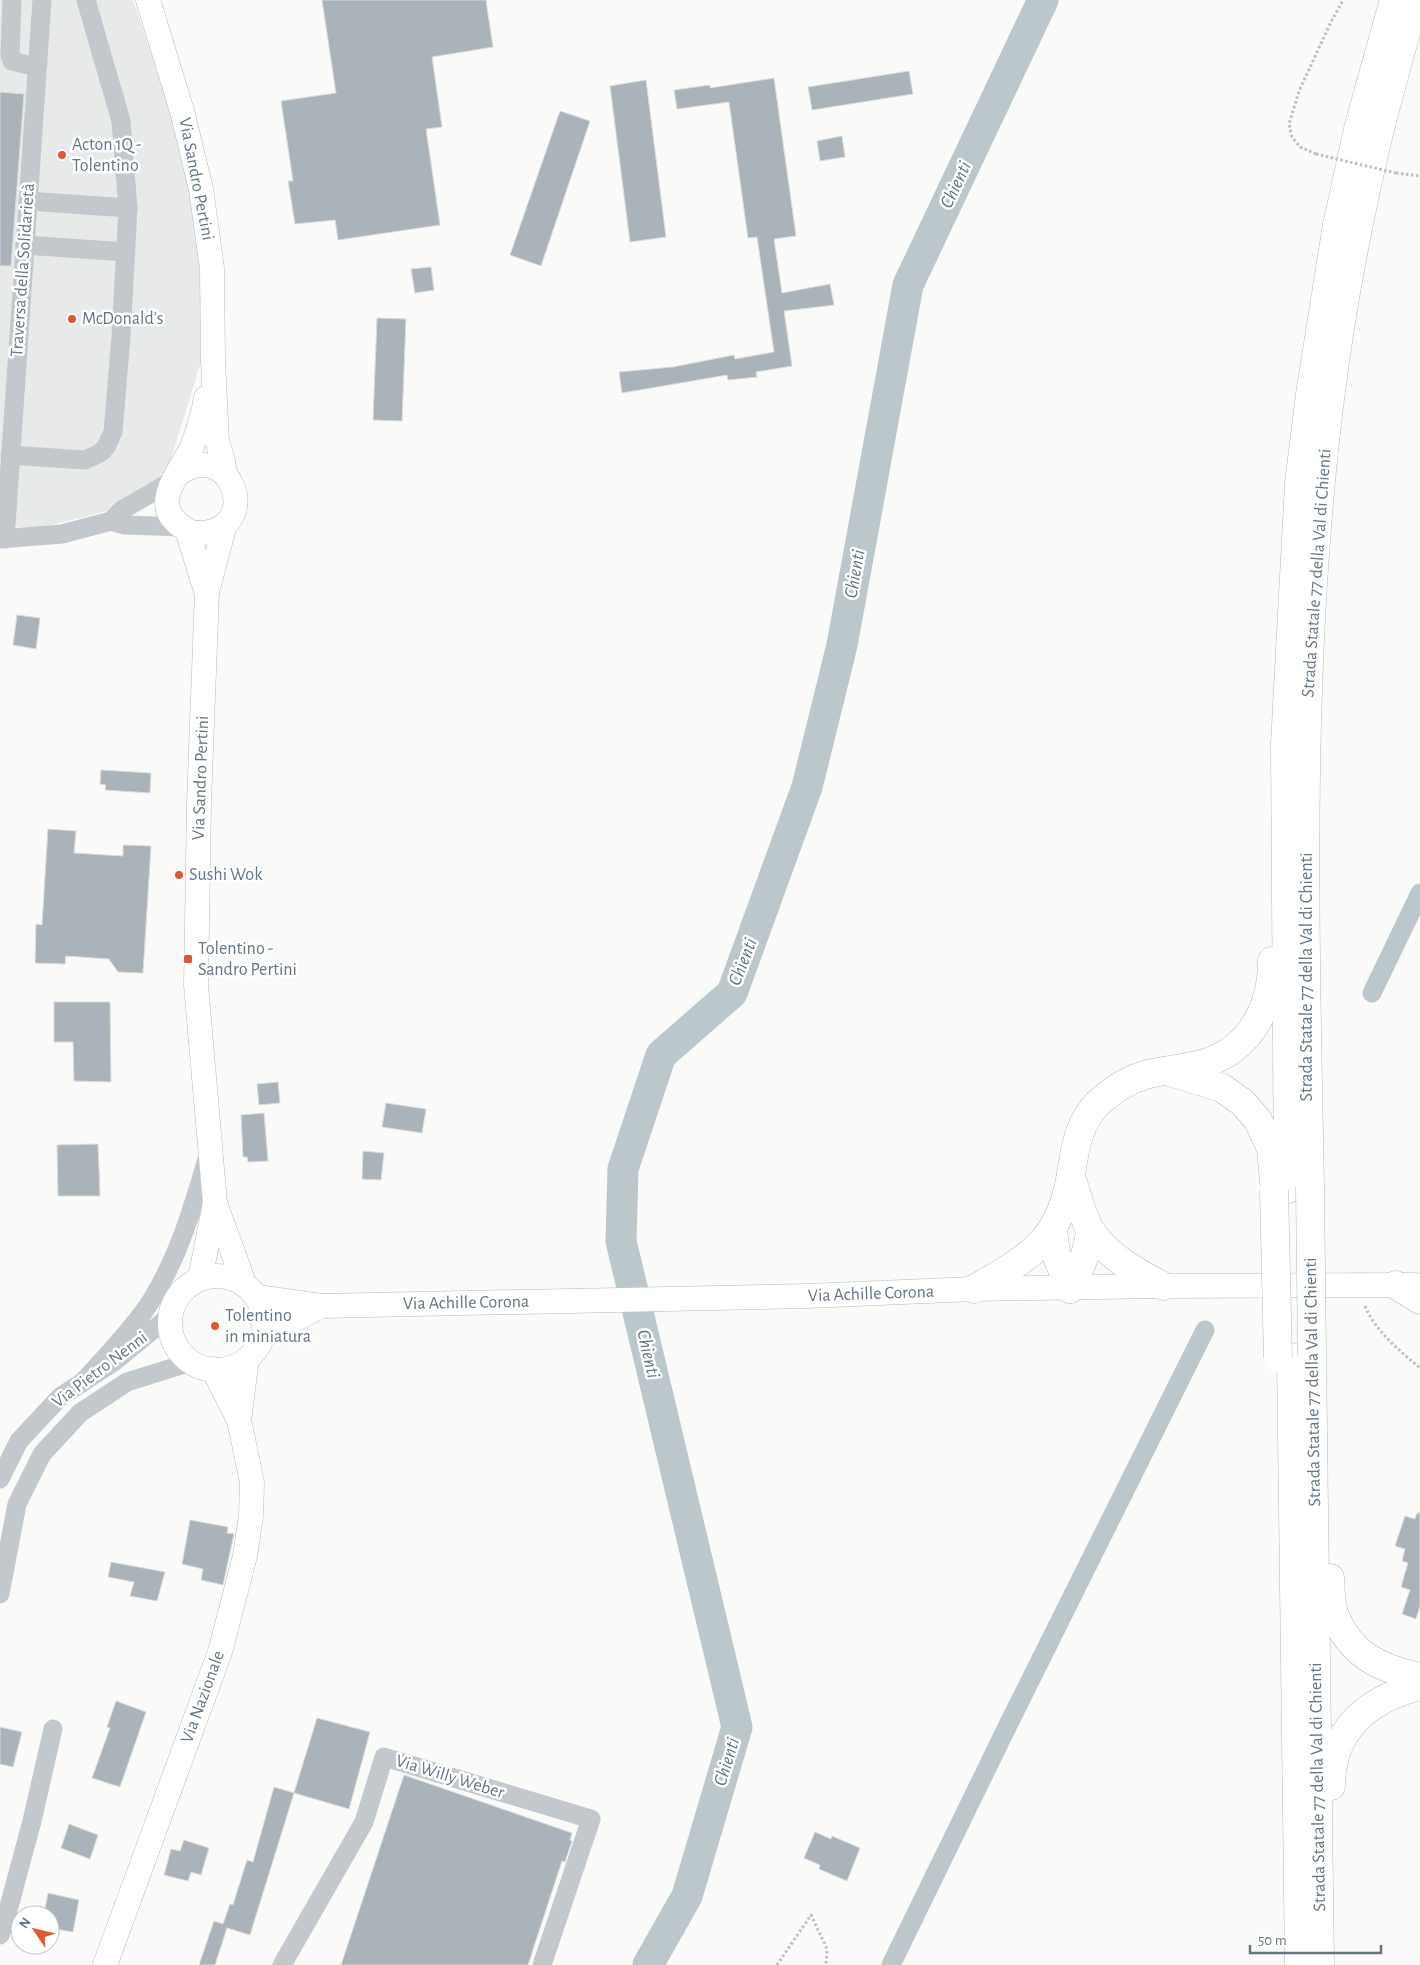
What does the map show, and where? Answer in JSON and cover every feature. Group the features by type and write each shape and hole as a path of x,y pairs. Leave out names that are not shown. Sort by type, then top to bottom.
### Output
{"highway":[{"name":"Strada Statale 77 della Val di Chienti","path":"1320,1965 1285,754 1299,484 1322,312 1337,225 1359,126 1394,0"},
{"name":"Strada Statale 77 della Val di Chienti","path":"1299,1189 1308,1087 1307,738 1314,559 1320,489 1330,397 1357,230 1379,131 1416,0"},
{"path":"974,1289 1025,1260 1053,1229 1063,1206 1071,1176 1074,1146 1082,1127 1096,1106 1117,1088 1145,1075 1168,1072 1208,1062 1231,1051 1248,1036 1262,1016 1269,994 1272,968 1271,864 1274,712 1291,631"},
{"path":"1168,1072 1222,1088 1242,1102 1258,1120 1271,1149 1299,1189 1301,1357 1334,1611 1340,1626 1358,1650 1378,1665 1420,1678"},
{"path":"1071,1176 1090,1230 1128,1266 1163,1286"},
{"path":"1053,1229 1056,1254 1070,1289"},
{"path":"1070,1289 1088,1248 1090,1230"},
{"path":"1408,1285 1420,1300"},
{"name":"Strada Statale 77 della Val di Chienti","path":"1299,1965 1294,1559 1301,1357"},
{"path":"1333,1965 1331,1771 1337,1746 1354,1721 1375,1703 1402,1691 1420,1686"}],"main road":[{"name":"Via Sandro Pertini","path":"148,0 182,110 201,189 212,268 216,441 225,474 232,483 236,493 234,510 225,524 207,592 196,985 215,1203 200,1279"},
{"name":"Via Sandro Pertini","path":"207,592 184,529 174,520 169,511 167,501 168,491 201,424 213,362"},
{"path":"175,478 186,468 196,465 207,465 217,468 225,474"},
{"path":"184,529 197,533 207,533 217,530 225,524"},
{"name":"Via Sandro Pertini","path":"215,1203 250,1290"},
{"path":"215,1276 230,1277 250,1290 263,1310 264,1323 259,1345 247,1359 225,1369 202,1366 181,1353 174,1342 170,1329 174,1304 180,1293 200,1279 215,1276"},
{"name":"Via Achille Corona","path":"250,1290 321,1306 807,1296 974,1289 1408,1285"},
{"name":"Via Achille Corona","path":"262,1336 321,1306"},
{"name":"Via Nazionale","path":"105,1965 220,1652 246,1556 251,1516 252,1482 239,1420 247,1359"},
{"name":"Via Nazionale","path":"202,1366 239,1420"}],"street":[{"path":"12,0 10,55 12,60 28,65 38,65"},
{"name":"Traversa della Solidarietà","path":"2,539 10,455 42,0"},
{"path":"10,455 85,460 100,453 110,440 113,432 128,208 121,121 86,0"},
{"path":"155,0 160,37"},
{"path":"11,20 41,21"},
{"path":"28,201 128,208"},
{"path":"25,245 126,252"},
{"path":"2,539 62,534 111,521 122,510 175,478"},
{"path":"111,521 125,525 184,529"},
{"path":"82,1383 150,1303 169,1269 189,1221 210,1148"},
{"name":"Via Pietro Nenni","path":"0,1479 19,1441 60,1397 115,1361 171,1315"},
{"name":"Via Pietro Nenni","path":"0,1594 2,1571 17,1504 42,1454 80,1413 127,1382 202,1366"},
{"path":"0,1934 32,1821 53,1729"},
{"name":"Via Willy Weber","path":"282,1965 364,1822 384,1757 591,1819 542,1965"}],"path":[{"path":"1342,0 1299,91 1289,124 1292,137 1300,147 1316,154 1396,173 1420,176"},
{"path":"1360,1286 1363,1302 1370,1316 1395,1347 1420,1368"},
{"path":"777,1965 811,1915 827,1949 826,1965"}],"shaded area":[{"path":"0,0 133,0 180,139 198,221 206,299 203,355 162,488 118,508 40,528 0,527"}],"building":[{"path":"322,0 486,0 493,47 432,57 442,127 426,129 440,225 338,240 335,220 295,224 288,181 293,181 281,101 336,93"},
{"path":"909,71 913,94 812,110 808,87"},
{"path":"774,78 796,236 774,239 782,293 830,284 834,305 784,311 792,366 756,372 757,377 728,380 727,375 622,393 619,372 673,367 734,355 735,359 774,352 757,237 748,238 729,102 677,109 674,90 710,85 710,88"},
{"path":"646,80 666,237 630,242 610,86"},
{"path":"0,92 24,94 11,266 0,266"},
{"path":"560,111 590,121 541,266 510,255"},
{"path":"842,136 845,157 820,161 817,141"},
{"path":"431,267 434,290 415,293 411,269"},
{"path":"377,318 406,319 402,421 373,420"},
{"path":"17,615 40,618 36,649 13,645"},
{"path":"101,770 151,773 150,793 105,790 106,785 100,784"},
{"path":"48,829 76,831 74,853 123,856 123,845 151,846 143,973 118,972 109,959 66,956 65,964 35,963 36,924 42,925"},
{"path":"54,1002 110,1002 111,1082 74,1081 73,1042 54,1042"},
{"path":"278,1082 280,1103 259,1105 257,1084"},
{"path":"386,1103 426,1109 422,1133 382,1127"},
{"path":"264,1113 268,1161 248,1162 247,1157 243,1157 241,1115"},
{"path":"98,1144 100,1196 58,1196 57,1145"},
{"path":"363,1151 384,1153 381,1180 362,1179"},
{"path":"1417,1513 1420,1513 1420,1606 1416,1619 1402,1614 1410,1590 1401,1587 1408,1563 1402,1561 1405,1549 1395,1546 1405,1516 1415,1519"},
{"path":"190,1520 228,1527 227,1533 234,1534 223,1585 201,1580 203,1569 182,1564"},
{"path":"111,1562 165,1572 157,1601 130,1596 134,1582 108,1577"},
{"path":"116,1701 146,1712 120,1787 92,1778 110,1728 107,1727"},
{"path":"317,1718 370,1732 349,1809 294,1793"},
{"path":"0,1727 22,1732 13,1767 0,1764"},
{"path":"404,1775 572,1833 570,1840 572,1841 565,1862 562,1861 528,1965 341,1965"},
{"path":"274,1787 294,1793 250,1935 227,1928 215,1965 199,1965 214,1921 223,1924 230,1904 233,1905 247,1860 253,1862"},
{"path":"69,1824 98,1835 90,1859 61,1848"},
{"path":"815,1832 831,1839 832,1836 860,1848 847,1881 819,1869 820,1865 804,1858"},
{"path":"184,1840 209,1848 201,1875 191,1872 188,1881 164,1875 171,1849 180,1851"},
{"path":"48,1893 79,1900 73,1932 60,1930 60,1905 46,1905"}],"waterway":[{"name":"Chienti","path":"648,1965 687,1896 737,1727 621,1241 623,1169 661,1055 732,993 807,787 842,645 908,285 1043,0"},
{"path":"1372,993 1420,893"},
{"path":"891,1965 1205,1330"}],"place":[{"name":"Acton 1Q - Tolentino","path":"62,155"},
{"name":"McDonald's","path":"72,319"},
{"name":"Sushi Wok","path":"179,875"},
{"name":"Tolentino - Sandro Pertini","path":"188,959"},
{"name":"Tolentino in miniatura","path":"215,1326"}]}
